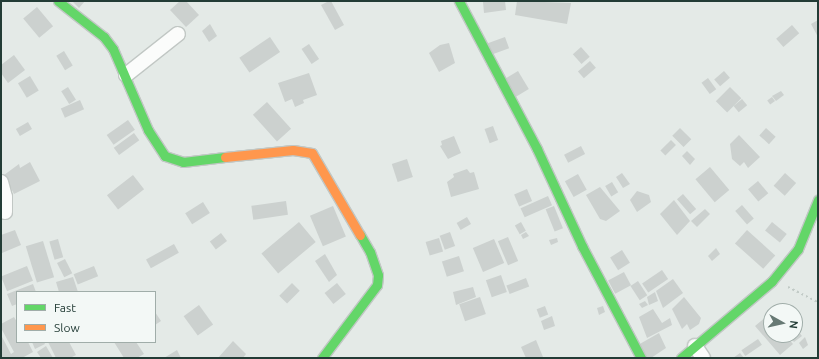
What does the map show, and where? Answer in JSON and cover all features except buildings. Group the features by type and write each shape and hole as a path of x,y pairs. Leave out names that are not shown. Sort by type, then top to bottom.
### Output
{"street":[{"path":"58,1 104,37 126,75 155,144 165,156 183,162 293,150 312,153 370,252 378,275 377,285 322,358"},
{"path":"458,1 538,149 582,246 641,358"},
{"path":"126,75 178,34"},
{"path":"1,182 5,197 5,212"},
{"path":"681,358 699,352 772,280 798,249 818,200"}],"path":[{"path":"772,280 818,302"}],"traffic: fast":[{"path":"58,1 104,37 113,49 148,130 165,156 183,162 225,157"},
{"path":"459,1 537,149 582,246 641,358"},
{"path":"681,358 772,281 798,249 818,200"},
{"path":"322,358 377,285 378,275 370,252 360,235"}],"traffic: slow":[{"path":"225,157 293,150 312,153 360,235"}]}
